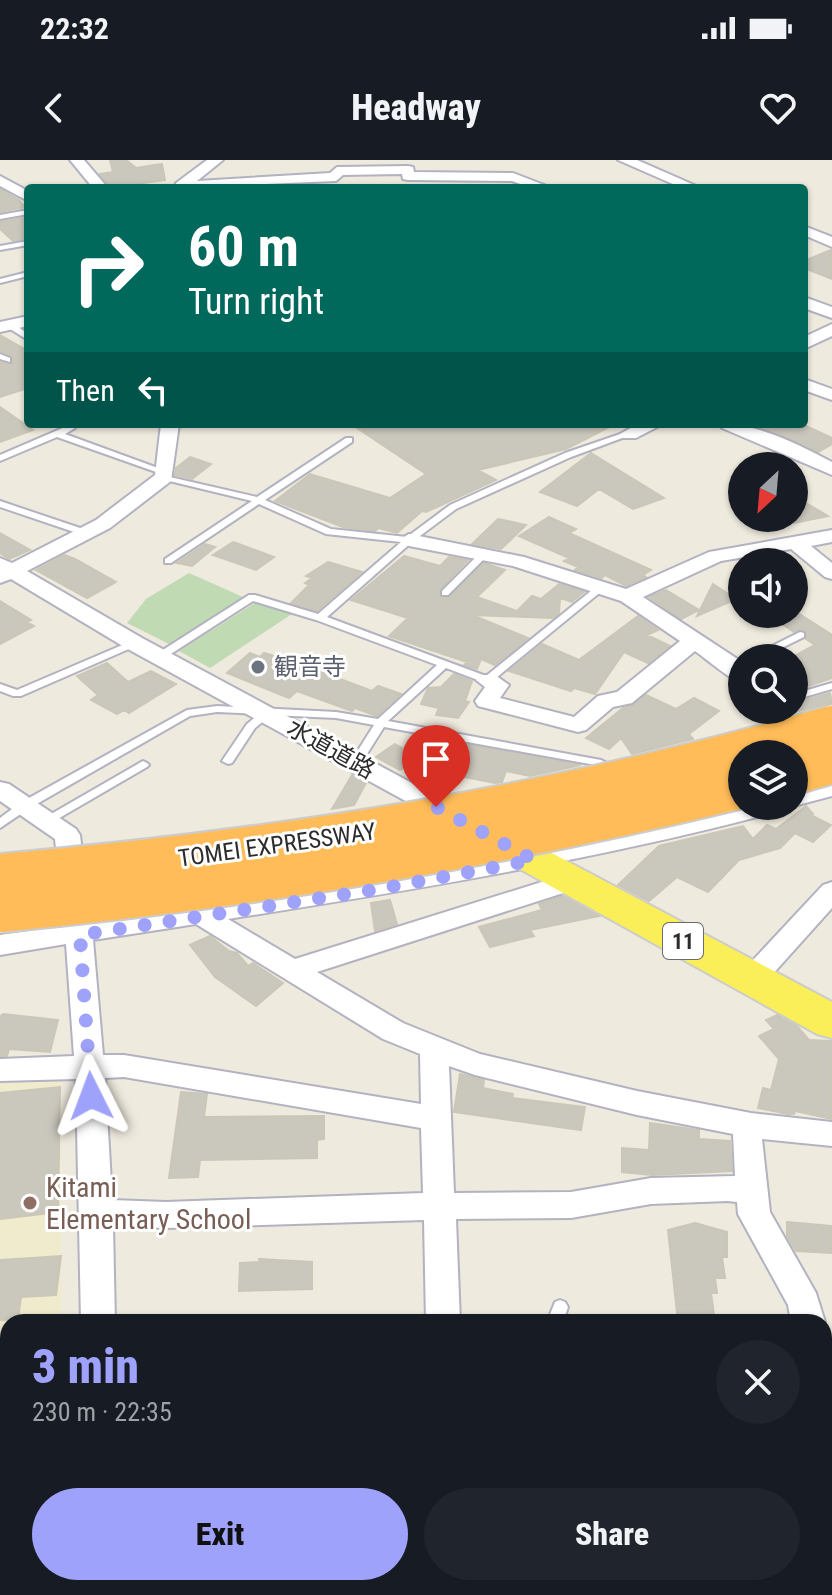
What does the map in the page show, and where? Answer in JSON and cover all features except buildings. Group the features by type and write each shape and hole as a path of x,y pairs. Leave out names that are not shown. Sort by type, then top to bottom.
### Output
{"highway":[{"name":"TOMEI EXPRESSWAY","path":"0,876 195,857 396,828 589,790 710,762 832,728"},
{"path":"808,768 832,761"},
{"name":"TOMEI EXPRESSWAY","path":"0,910 126,899 408,859 642,812 728,790"}],"main road":[{"name":"水道道路","path":"534,860 832,1022"}],"street":[{"path":"77,160 98,184"},
{"path":"188,184 216,160"},
{"path":"625,160 676,184"},
{"path":"271,184 336,182 337,171 409,174 459,182 513,177 533,184"},
{"path":"0,180 24,194"},
{"path":"0,199 24,195"},
{"path":"808,232 830,241"},
{"path":"808,249 830,241"},
{"path":"808,304 832,313"},
{"path":"4,325 24,322"},
{"path":"808,340 832,329"},
{"path":"808,340 832,348"},
{"path":"808,386 832,395"},
{"path":"3,571 86,533 147,493 163,474 169,428"},
{"path":"629,434 644,428"},
{"path":"738,428 788,447 832,469"},
{"path":"628,597 716,556 832,536"},
{"path":"409,540 517,561 628,597 694,641 728,658"},
{"path":"797,544 832,573"},
{"name":"水道道路","path":"3,571 534,860"},
{"path":"487,680 498,685 486,701 578,725 606,701 624,698 694,641"},
{"path":"781,724 832,788 808,794"},
{"path":"0,790 67,835 80,935 90,1067 98,1314"},
{"path":"0,945 373,890 534,860 728,815"},
{"path":"292,970 573,881"},
{"path":"752,979 831,895"},
{"path":"201,915 393,1031 475,1064 637,1103 751,1125 832,1134"},
{"path":"434,1047 443,1314"},
{"path":"0,1070 136,1067 435,1118"},
{"path":"751,1125 747,1139 754,1214 804,1303 806,1314"},
{"path":"95,1212 166,1215 571,1205 651,1191 727,1188 753,1192"}],"lane":[{"path":"0,217 24,213"},
{"path":"0,235 12,245"},
{"path":"0,248 24,244"},
{"path":"0,281 24,275"},
{"path":"4,325 24,336"},
{"path":"0,458 71,428"},
{"path":"57,434 163,474 258,500 329,532 409,540"},
{"path":"320,618 409,540 453,507 568,455 629,434"},
{"path":"168,561 349,440"},
{"path":"0,504 86,533"},
{"path":"445,593 484,554"},
{"path":"159,657 252,597 320,618 487,680 600,588"},
{"path":"783,644 800,635"},
{"path":"0,687 17,694 134,643"},
{"path":"356,763 381,723 444,664"},
{"path":"808,693 832,686"},
{"path":"35,814 187,713 217,709 336,715 601,763"},
{"path":"228,761 264,712"},
{"path":"0,824 35,814 143,765"}],"shaded area":[{"name":"Kitami Elementary School","path":"61,1082 61,1314 0,1314 0,1083"}],"green space":[{"path":"189,573 243,597 169,644 127,623 146,599"},
{"path":"255,603 292,614 210,668 179,651"}],"place":[{"name":"観音寺","path":"258,667"},
{"name":"Kitami Elementary School","path":"30,1203"}],"route":[{"path":"91,1096 80,935 373,890 534,860 436,807"}]}
